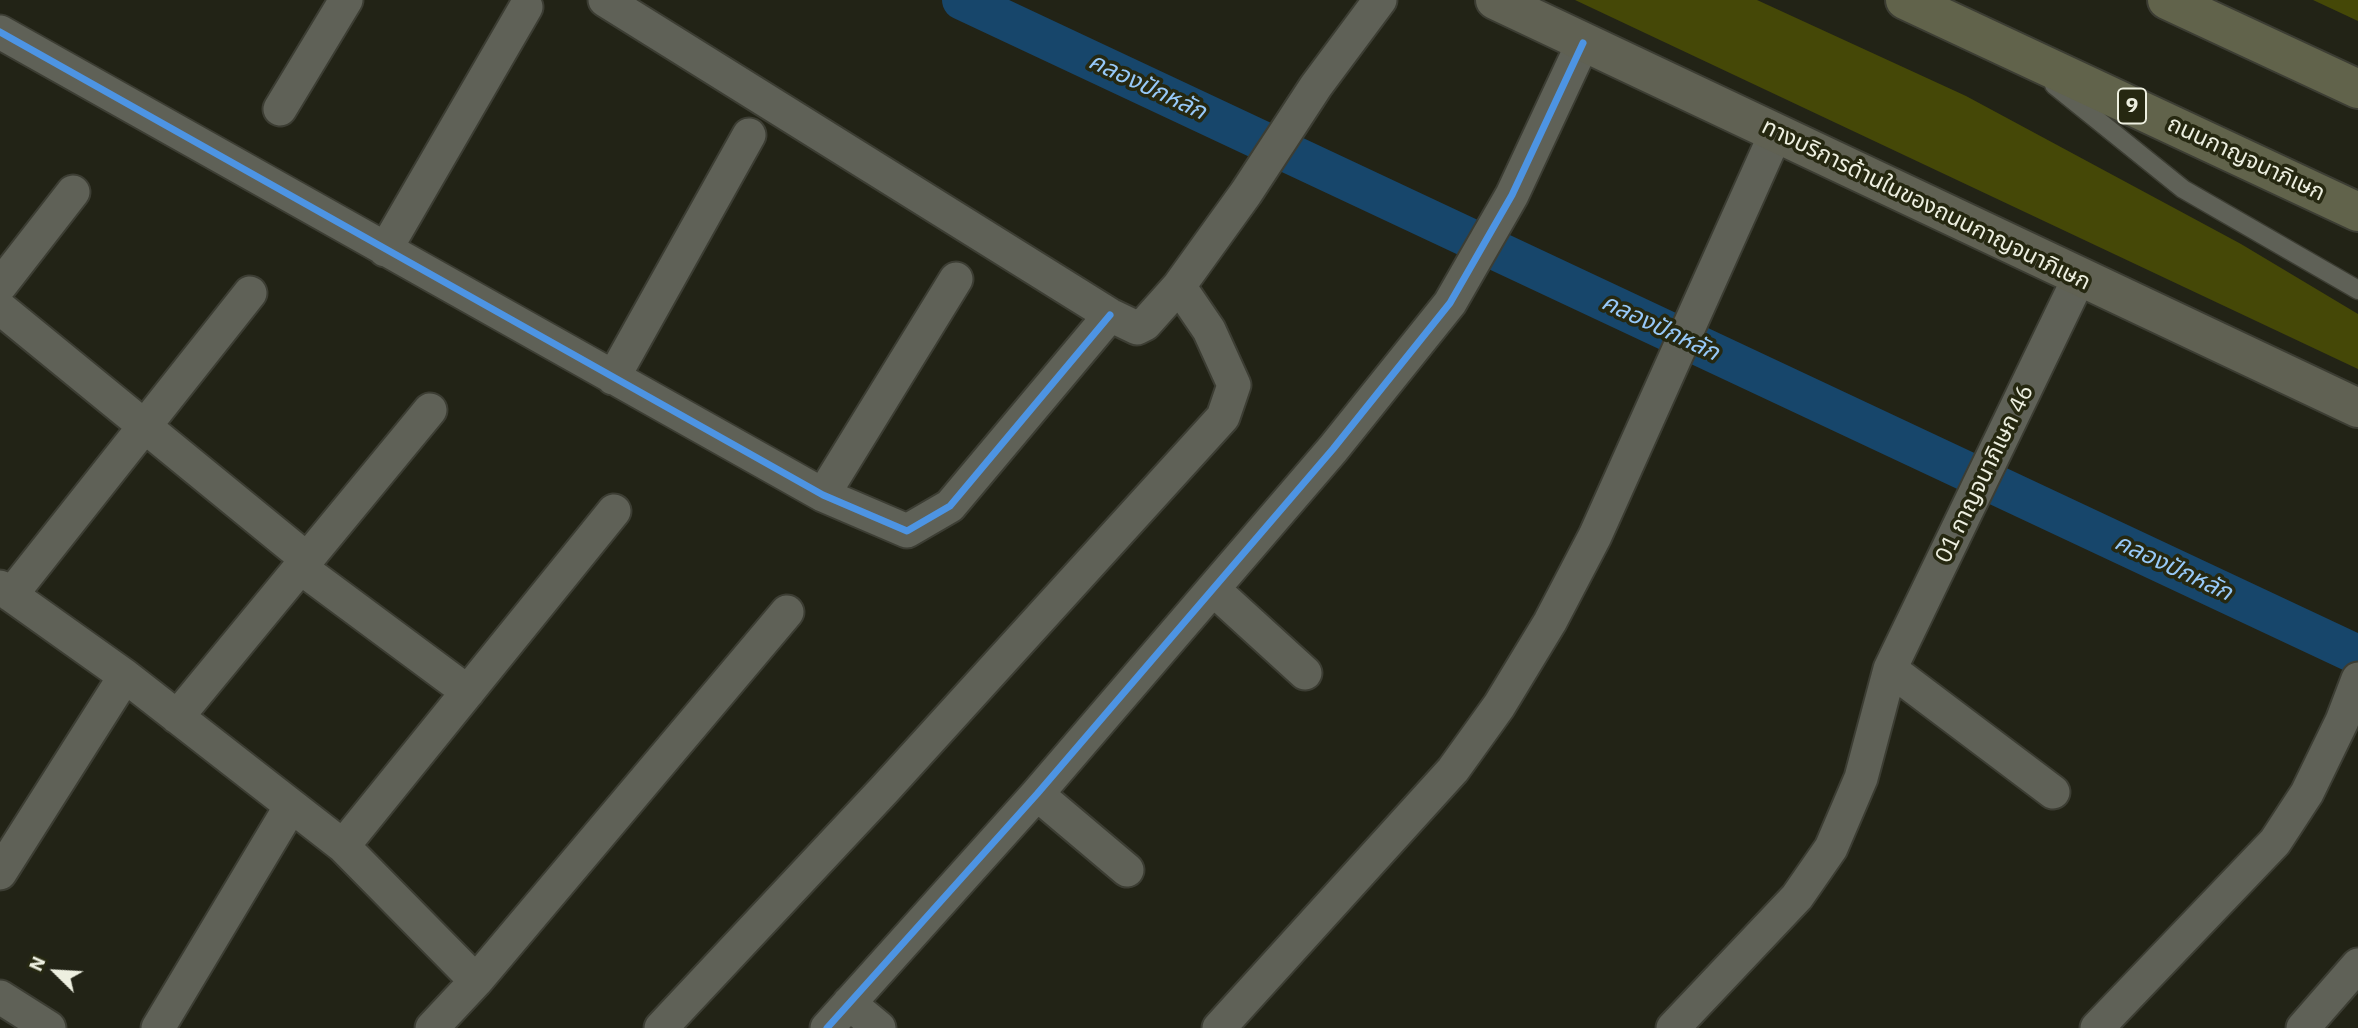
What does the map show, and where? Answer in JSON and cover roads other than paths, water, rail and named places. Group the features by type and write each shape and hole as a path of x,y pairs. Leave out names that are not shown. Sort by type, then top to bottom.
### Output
{"highway":[{"name":"ถนนกาญจนาภิเษก","path":"1905,0 2358,212"},
{"path":"2167,0 2358,89"}],"main road":[{"name":"ทางบริการด้านในของถนนกาญจนาภิเษก","path":"1495,0 2358,408"}],"street":[{"path":"280,109 346,0"},
{"path":"605,0 1110,316 1137,328 1145,324 1179,286 1246,193 1316,86 1380,0"},
{"path":"385,250 526,7"},
{"path":"0,32 823,495 907,531 950,506 1110,316"},
{"path":"827,1028 1037,794 1333,449 1450,303 1512,195 1583,43"},
{"path":"1219,1028 1453,770 1499,706 1550,622 1595,536 1776,133"},
{"path":"613,378 749,135"},
{"path":"0,286 73,192"},
{"name":"01 กาญจนาภิเษก 46","path":"1672,1028 1797,897 1831,848 1861,778 1890,669 2079,278"},
{"path":"823,495 956,279"},
{"path":"661,1028 884,790 1223,417 1234,385 1209,330 1179,286"},
{"path":"250,293 145,427 6,591 125,676 343,846 475,981"},
{"path":"0,308 145,427 304,564 468,692"},
{"path":"177,717 430,410"},
{"path":"343,846 614,512"},
{"path":"1213,589 1304,673"},
{"path":"432,1028 475,981 787,612"},
{"path":"1890,669 2053,792"},
{"path":"0,873 125,676"},
{"path":"2097,1028 2275,842 2307,793 2342,721 2358,679"},
{"path":"1037,794 1127,870"},
{"path":"158,1028 291,806"},
{"path":"2303,1028 2358,965"},
{"path":"0,997 49,1028"},
{"path":"849,1003 879,1028"}],"lane":[{"path":"2006,47 2183,189 2358,290"}],"waterway":[{"name":"คลองปักหลัก","path":"962,0 2358,655"}]}
